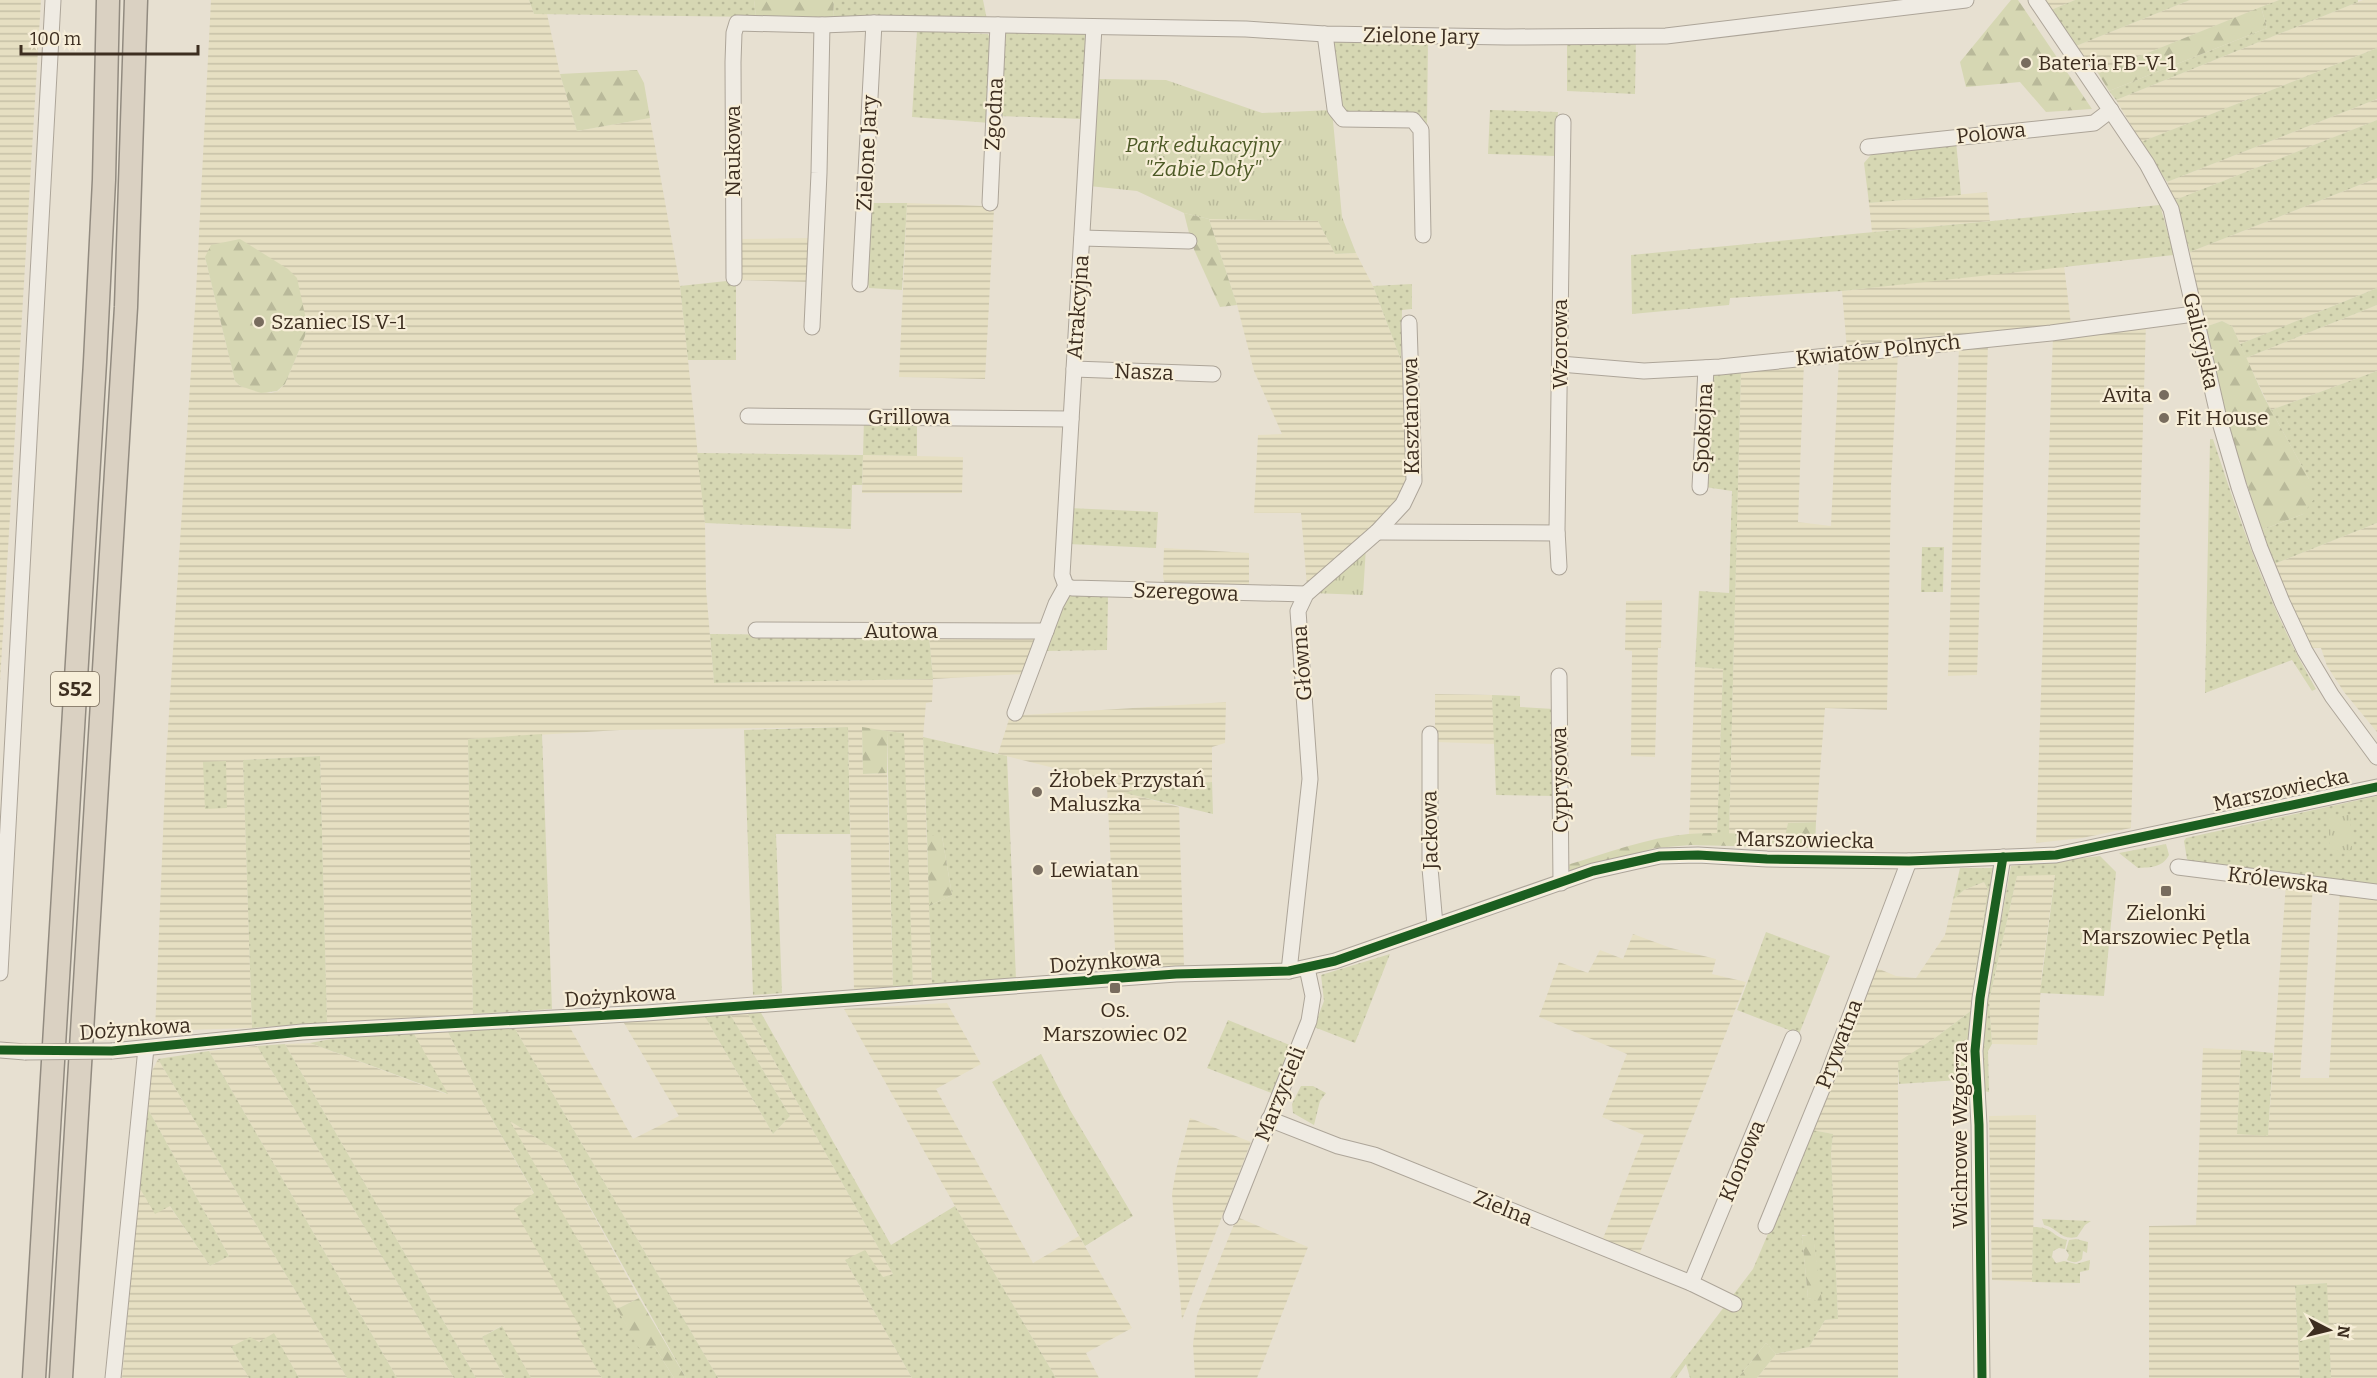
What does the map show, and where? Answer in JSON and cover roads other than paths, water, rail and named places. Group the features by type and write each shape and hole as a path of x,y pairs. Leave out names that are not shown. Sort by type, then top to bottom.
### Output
{"highway":[{"name":"S52","path":"34,1378 94,374 104,180 108,0"},
{"name":"S52","path":"62,1378 126,307 136,0"}],"street":[{"path":"0,973 53,0"},
{"name":"Zielone Jary","path":"737,23 1277,30 1325,34 1506,37 1666,36 1966,0"},
{"name":"Galicyjska","path":"2036,0 2147,164 2171,209 2219,419 2239,487 2282,602 2305,651 2332,696 2377,756"},
{"name":"Naukowa","path":"734,278 733,62 734,33 737,23"},
{"name":"Zielone Jary","path":"860,284 874,23"},
{"path":"812,327 819,173 822,25"},
{"name":"Zgodna","path":"990,203 998,25"},
{"name":"Atrakcyjna","path":"1066,586 1062,575 1094,27"},
{"path":"1325,34 1335,109 1343,118 1413,120 1421,130 1423,235"},
{"name":"Polowa","path":"1868,147 2094,123 2111,110"},
{"name":"Wzorowa","path":"1559,567 1557,533 1563,122"},
{"path":"1082,238 1189,241"},
{"name":"Kwiatów Polnych","path":"1560,364 1644,371 1706,368 2051,333 2194,314"},
{"name":"Kasztanowa","path":"1377,532 1404,504 1414,481 1409,323"},
{"name":"Spokojna","path":"1700,487 1706,368"},
{"name":"Nasza","path":"1074,369 1213,374"},
{"name":"Grillowa","path":"748,416 1071,418"},
{"path":"1377,532 1557,533"},
{"name":"Główna","path":"1289,971 1310,779 1298,611 1306,594 1377,532"},
{"path":"1015,713 1066,586"},
{"name":"Szeregowa","path":"1066,586 1173,592 1306,594"},
{"name":"Autowa","path":"756,630 1046,631"},
{"name":"Cyprysowa","path":"1559,676 1561,883"},
{"name":"Jackowa","path":"1430,734 1430,868 1435,925"},
{"name":"Marszowiecka","path":"1242,972 1289,971 1307,968 1392,942 1593,871 1660,856 1909,861 2056,855 2377,787"},
{"name":"Wichrowe Wzgórza","path":"1982,1378 1979,1125 1975,1051 1980,998 2003,857"},
{"name":"Prywatna","path":"1766,1226 1909,861"},
{"name":"Królewska","path":"2178,867 2377,892"},
{"name":"Marzycieli","path":"1231,1217 1309,1021 1313,996 1307,968"},
{"name":"Dożynkowa","path":"0,1050 112,1051 302,1032 646,1013 1168,975 1242,972"},
{"name":"Klonowa","path":"1691,1283 1793,1038"},
{"path":"113,1378 146,1048"},
{"name":"Zielna","path":"1269,1119 1338,1146 1374,1155 1691,1283 1734,1304"}],"place":[{"name":"Bateria FB-V-1","path":"2026,63"},
{"name":"Szaniec IS V-1","path":"259,322"},
{"name":"Avita","path":"2164,395"},
{"name":"Fit House","path":"2164,418"},
{"name":"Żłobek Przystań Maluszka","path":"1037,792"},
{"name":"Lewiatan","path":"1038,870"},
{"name":"Zielonki Marszowiec Pętla","path":"2166,891"},
{"name":"Os. Marszowiec 02","path":"1115,988"}],"park label":[{"name":"Park edukacyjny \"Żabie Doły\"","path":"1203,157"}]}
